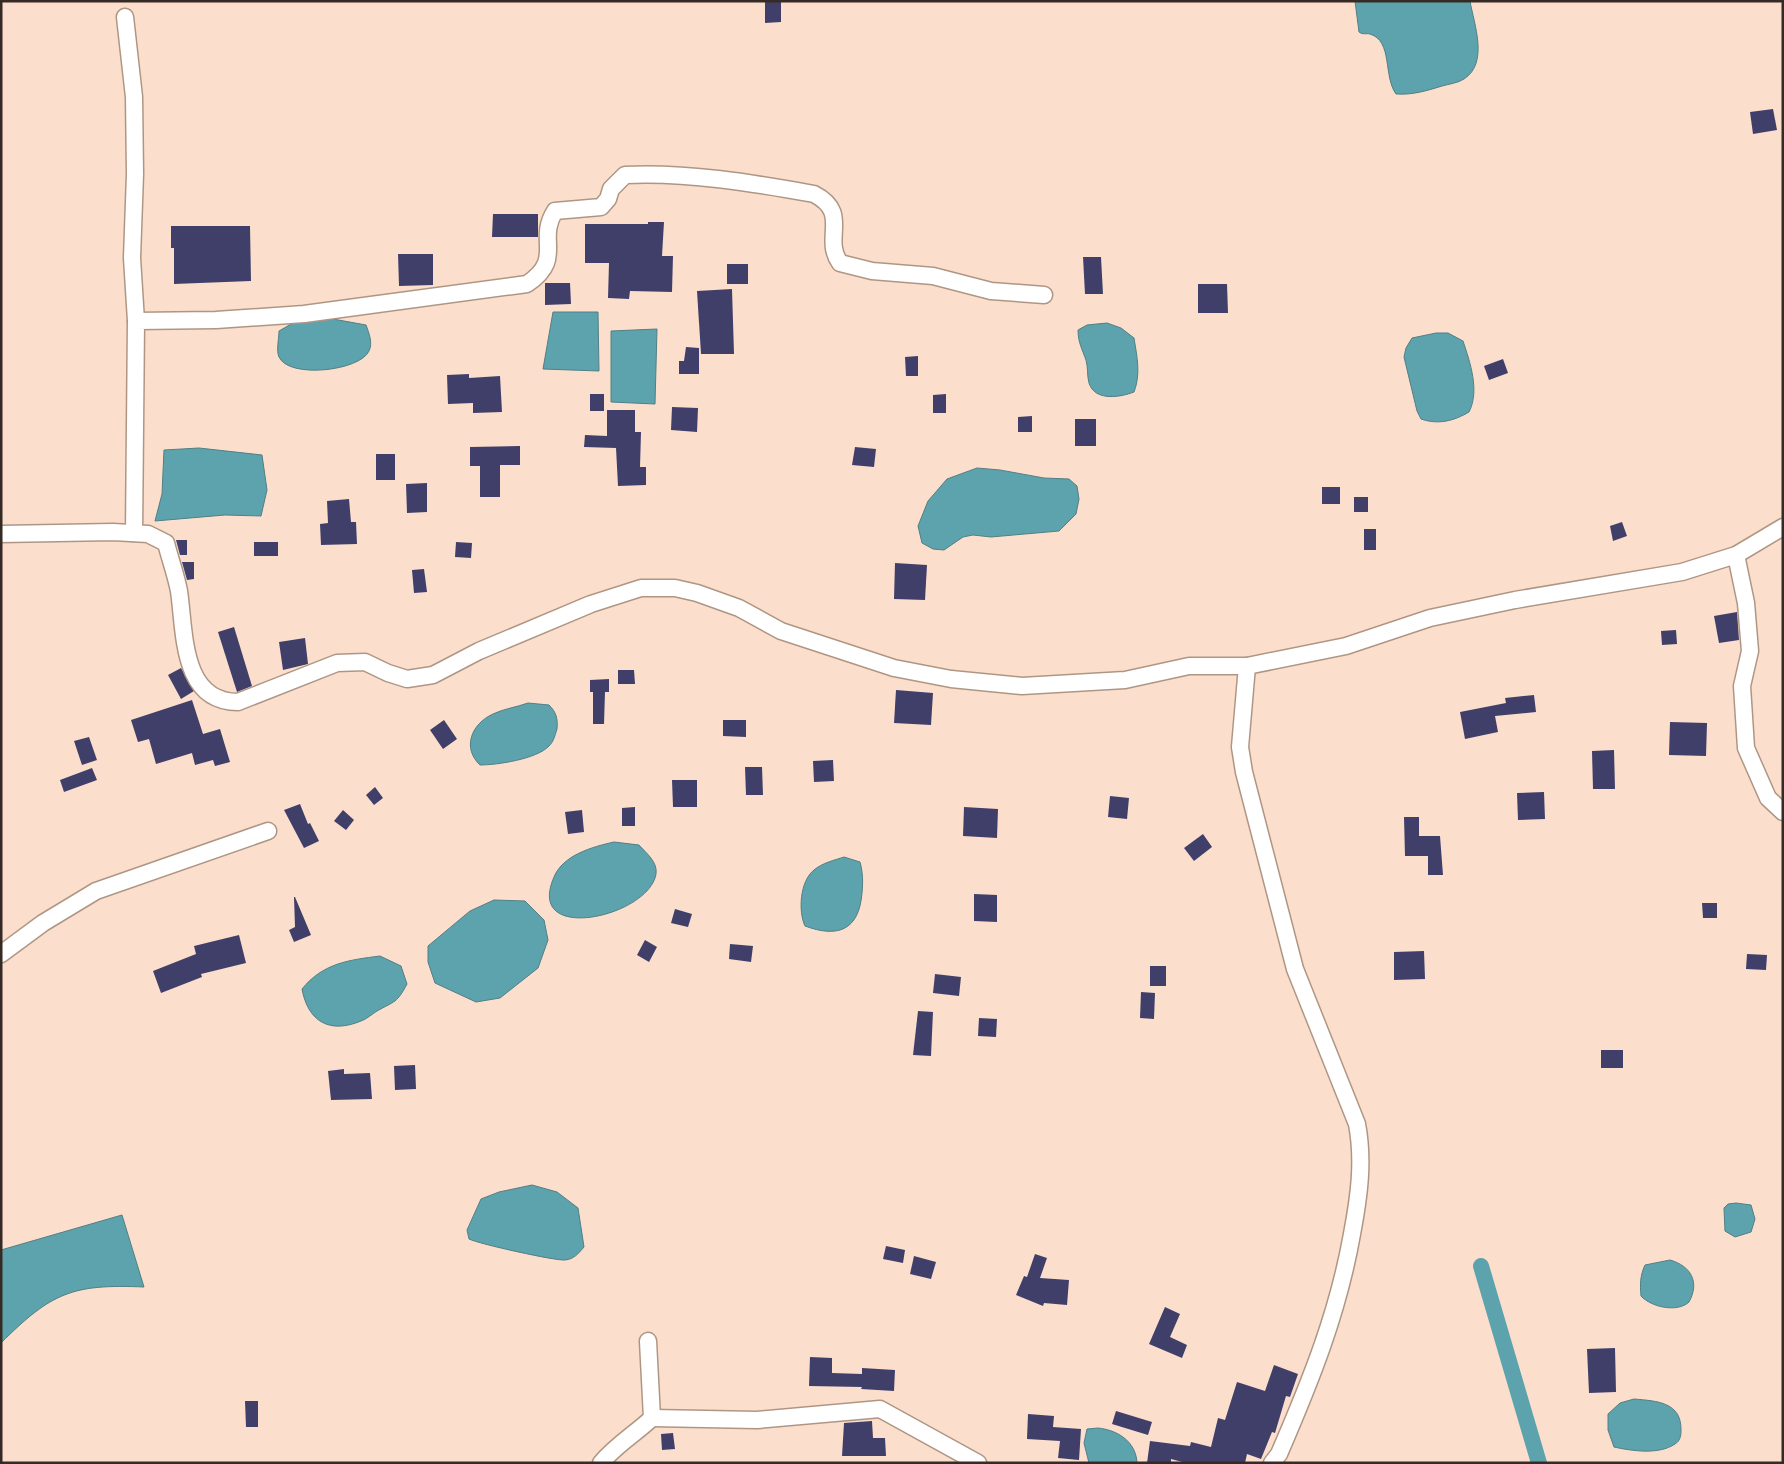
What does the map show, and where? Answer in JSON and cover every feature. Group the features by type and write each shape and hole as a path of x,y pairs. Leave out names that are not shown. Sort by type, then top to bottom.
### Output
{"street":[{"path":"125,17 134,97 135,174 132,258 136,321 134,533"},
{"path":"136,321 216,320 304,314 527,284 539,276 548,263 548,221 555,211 601,207 608,199 611,189 625,175 652,173 814,194 830,206 835,220 835,256 840,262 850,267 872,271 934,276 991,291 1044,296"},
{"path":"1,534 134,533 148,534 166,543 178,586 188,662 196,680 208,694 224,702 238,702 336,664 365,662 388,673 408,679 433,675 479,651 591,604 641,588 675,588 697,593 740,608 781,631 894,668 950,679 1022,686 1125,680 1190,666 1246,666 1346,646 1430,618 1515,600 1682,572 1736,555 1783,528"},
{"path":"1736,555 1746,603 1750,651 1742,686 1746,748 1768,798 1783,812"},
{"path":"1246,666 1240,748 1244,772 1295,969 1357,1124 1361,1146 1359,1200 1346,1270 1328,1336 1279,1454 1272,1463"},
{"path":"1,954 43,923 96,891 268,831"},
{"path":"648,1341 652,1418"},
{"path":"601,1463 615,1446 631,1437 652,1418 757,1420 880,1409 978,1463"}],"water":[{"path":"1355,1 1470,1 1478,43 1476,63 1472,72 1464,79 1456,82 1419,92 1396,94 1392,87 1382,44 1370,34 1359,32"},
{"path":"553,312 598,312 599,371 543,369"},
{"path":"333,319 366,325 371,345 363,358 339,367 309,370 285,364 279,357 279,331 293,323"},
{"path":"1107,323 1121,328 1134,338 1138,372 1134,392 1109,397 1102,396 1092,389 1089,383 1087,363 1079,342 1078,330 1087,325"},
{"path":"657,329 655,404 611,402 611,331"},
{"path":"1436,333 1448,333 1463,341 1471,367 1474,386 1474,395 1469,412 1458,418 1440,422 1421,419 1417,411 1404,357 1406,348 1412,338"},
{"path":"199,448 262,455 267,490 261,516 225,515 155,521 162,494 164,450"},
{"path":"977,468 1044,478 1069,479 1077,486 1079,499 1076,514 1059,531 991,537 973,535 963,537 944,550 933,549 922,543 918,526 928,501 947,479"},
{"path":"528,703 549,705 555,713 557,729 551,744 543,751 526,758 480,765 471,751 470,744 474,730 485,718 497,712"},
{"path":"614,842 639,845 651,858 656,874 648,889 633,902 613,912 591,917 571,917 556,911 549,898 558,869 579,853"},
{"path":"844,857 860,862 861,866 862,893 856,916 851,923 836,931 817,930 805,926 801,905 803,889 809,875 817,868"},
{"path":"494,900 525,901 544,920 548,940 538,968 500,998 476,1002 435,983 428,962 428,946 470,911"},
{"path":"380,956 401,966 407,984 401,995 392,1003 365,1019 350,1025 340,1026 322,1022 309,1010 302,989 319,973 347,961"},
{"path":"532,1185 557,1192 578,1208 584,1247 578,1254 565,1260 548,1258 469,1239 467,1230 481,1199 499,1192"},
{"path":"1728,1204 1751,1205 1755,1219 1751,1232 1735,1237 1725,1231 1724,1208"},
{"path":"122,1215 144,1287 99,1287 65,1295 35,1312 1,1343 1,1250"},
{"path":"1670,1260 1683,1266 1688,1271 1692,1276 1694,1288 1689,1302 1671,1308 1657,1306 1641,1296 1641,1280 1645,1265"},
{"path":"1634,1399 1659,1402 1673,1409 1680,1421 1681,1435 1677,1443 1661,1450 1653,1451 1637,1451 1614,1447 1608,1430 1608,1414 1620,1403"},
{"path":"1098,1428 1112,1431 1124,1438 1133,1449 1137,1463 1089,1463 1084,1443 1087,1429"}],"building":[{"path":"765,1 781,1 781,22 765,23"},
{"path":"1773,109 1777,130 1753,134 1750,112"},
{"path":"493,214 538,214 538,237 492,237"},
{"path":"648,222 664,222 662,256 673,256 672,292 630,291 629,299 608,298 609,263 585,263 585,224 648,224"},
{"path":"171,226 250,226 251,281 174,284 174,248 171,248"},
{"path":"398,254 433,254 433,285 399,286"},
{"path":"1083,257 1101,257 1103,294 1085,294"},
{"path":"727,264 748,264 748,284 727,284"},
{"path":"545,283 570,283 571,304 545,305"},
{"path":"1198,284 1227,284 1228,313 1198,313"},
{"path":"732,289 734,354 701,354 697,291"},
{"path":"686,347 699,348 699,374 679,374 679,361 684,361"},
{"path":"918,356 918,376 906,376 905,357"},
{"path":"1503,359 1508,373 1489,380 1484,366"},
{"path":"469,374 469,378 500,376 502,412 473,413 473,403 448,404 447,375"},
{"path":"590,394 604,394 604,411 590,411"},
{"path":"946,394 946,413 933,413 933,395"},
{"path":"672,407 698,408 697,432 671,430"},
{"path":"607,410 635,410 635,432 641,432 640,467 646,467 646,485 618,486 616,448 584,447 585,435 607,436"},
{"path":"1032,416 1032,432 1018,432 1018,417"},
{"path":"1075,419 1096,419 1096,446 1075,446"},
{"path":"520,446 520,465 500,465 500,497 480,497 480,466 470,466 470,447"},
{"path":"855,447 876,449 874,467 852,465"},
{"path":"376,454 395,454 395,480 376,480"},
{"path":"427,483 427,512 407,513 406,484"},
{"path":"1322,487 1340,487 1340,504 1322,504"},
{"path":"1354,497 1368,497 1368,512 1354,512"},
{"path":"349,499 351,522 356,522 357,544 321,545 320,524 328,523 327,501"},
{"path":"1622,522 1627,536 1613,541 1610,526"},
{"path":"1364,529 1376,529 1376,550 1364,550"},
{"path":"176,540 187,540 187,555 180,555"},
{"path":"254,542 278,542 278,556 254,556"},
{"path":"456,542 472,543 471,558 455,557"},
{"path":"182,562 194,562 194,579 187,580"},
{"path":"895,563 927,565 925,600 894,599"},
{"path":"424,569 427,592 414,593 412,570"},
{"path":"1737,612 1739,640 1719,643 1714,616"},
{"path":"234,627 252,686 237,692 218,632"},
{"path":"1676,630 1677,644 1662,645 1661,631"},
{"path":"305,638 308,664 283,670 279,642"},
{"path":"181,668 194,691 181,699 168,675"},
{"path":"618,670 634,670 635,684 618,684"},
{"path":"609,679 609,692 605,692 604,724 593,724 593,692 590,692 590,680"},
{"path":"896,690 933,693 931,725 894,723"},
{"path":"1534,695 1536,712 1495,716 1498,732 1465,739 1460,712 1506,703 1505,698"},
{"path":"192,700 203,734 220,729 230,762 215,766 213,760 195,765 192,753 156,764 149,739 138,742 131,720"},
{"path":"444,720 457,739 443,749 430,730"},
{"path":"723,720 746,720 746,737 723,736"},
{"path":"1670,722 1707,723 1706,756 1669,755"},
{"path":"89,737 97,760 82,765 74,741"},
{"path":"1614,750 1615,789 1593,789 1592,751"},
{"path":"833,760 834,781 814,782 813,761"},
{"path":"745,767 762,767 763,795 746,795"},
{"path":"92,768 97,780 64,792 60,780"},
{"path":"672,780 697,780 697,807 673,807"},
{"path":"375,787 383,798 374,805 366,795"},
{"path":"1544,792 1545,819 1518,820 1517,793"},
{"path":"1110,796 1129,798 1127,819 1108,817"},
{"path":"300,804 308,824 310,823 319,841 304,848 284,810"},
{"path":"635,807 635,826 622,826 622,808"},
{"path":"964,807 998,809 997,838 963,836"},
{"path":"343,810 354,820 346,830 334,821"},
{"path":"582,810 584,832 568,834 565,812"},
{"path":"1404,817 1419,817 1419,836 1440,836 1443,875 1428,875 1428,856 1405,856"},
{"path":"1203,834 1212,847 1194,861 1184,848"},
{"path":"974,894 997,895 997,922 974,921"},
{"path":"294,897 311,935 294,942 289,930 295,927"},
{"path":"1702,903 1717,903 1717,918 1703,918"},
{"path":"675,909 692,914 688,927 671,923"},
{"path":"239,935 246,963 201,974 202,977 161,993 153,971 196,954 194,946"},
{"path":"645,940 657,947 649,962 637,955"},
{"path":"730,944 753,946 751,962 729,959"},
{"path":"1424,951 1425,979 1394,980 1394,952"},
{"path":"1747,954 1767,955 1766,970 1746,969"},
{"path":"1150,966 1166,966 1166,986 1150,986"},
{"path":"935,974 961,977 959,996 933,993"},
{"path":"1141,992 1155,993 1154,1019 1140,1018"},
{"path":"918,1011 933,1012 931,1056 913,1055"},
{"path":"979,1018 997,1019 996,1037 978,1036"},
{"path":"1601,1050 1623,1050 1623,1068 1601,1068"},
{"path":"415,1065 416,1089 395,1090 394,1066"},
{"path":"344,1069 344,1074 370,1073 372,1099 331,1100 328,1071"},
{"path":"886,1246 905,1250 903,1263 883,1259"},
{"path":"1035,1254 1047,1258 1040,1278 1069,1280 1067,1305 1044,1303 1043,1306 1016,1295 1024,1276 1027,1277"},
{"path":"914,1256 936,1262 931,1279 910,1274"},
{"path":"1165,1307 1180,1314 1170,1337 1187,1345 1182,1358 1149,1344"},
{"path":"1615,1348 1616,1392 1589,1393 1587,1349"},
{"path":"810,1357 832,1358 832,1373 862,1374 862,1368 895,1370 894,1391 861,1389 862,1387 809,1386"},
{"path":"1274,1365 1298,1374 1290,1397 1286,1396 1275,1433 1272,1432 1261,1459 1247,1454 1245,1463 1186,1463 1171,1459 1171,1463 1147,1463 1150,1441 1190,1446 1191,1442 1211,1447 1218,1418 1225,1420 1237,1382 1265,1391"},
{"path":"245,1401 258,1401 258,1427 246,1427"},
{"path":"1116,1411 1152,1422 1148,1435 1112,1424"},
{"path":"1028,1414 1054,1416 1053,1427 1081,1429 1079,1460 1058,1458 1060,1441 1027,1439"},
{"path":"872,1421 873,1438 885,1438 886,1456 842,1456 844,1423"},
{"path":"673,1433 675,1449 662,1450 661,1434"}],"waterway":[{"path":"1481,1266 1539,1463"}]}
